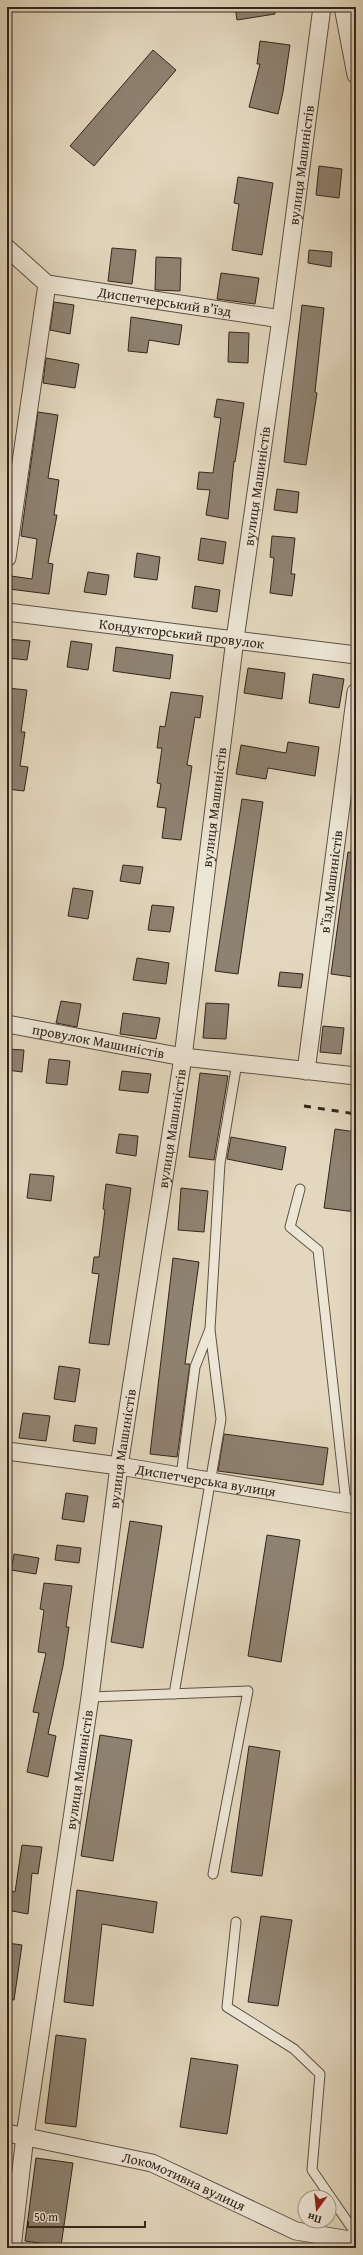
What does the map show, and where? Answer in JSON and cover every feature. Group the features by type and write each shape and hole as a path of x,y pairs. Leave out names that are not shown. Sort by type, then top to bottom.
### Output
{"street":[{"name":"вулиця Машиністів","path":"12,2248 25,2136 90,1697 119,1466 183,1057 236,639 281,319 322,7"},
{"path":"343,7 356,75"},
{"path":"7,248 48,284 7,558"},
{"name":"Диспетчерський в’їзд","path":"48,284 281,319"},
{"name":"Кондукторський провулок","path":"7,612 236,639 356,655"},
{"name":"в’їзд Машиністів","path":"306,1070 356,692"},
{"name":"провулок Машиністів","path":"7,1024 183,1057 356,1076"},
{"name":"Диспетчерська вулиця","path":"7,1450 119,1466 351,1504"},
{"name":"Локомотивна вулиця","path":"7,2133 152,2163 296,2231 356,2241"}],"lane":[{"path":"174,1694 221,1419 210,1329 220,1163 237,1063"},
{"path":"300,1189 290,1227 318,1250 351,1504"},
{"path":"181,1476 195,1367 210,1329"},
{"path":"90,1697 248,1691 213,1874"},
{"path":"236,1922 227,2007 294,2049 320,2074 312,2170 356,2234"}],"building":[{"path":"235,7 274,7 275,14 237,20"},
{"path":"260,41 290,45 278,114 249,107 260,64 257,64"},
{"path":"153,50 176,70 94,166 70,146"},
{"path":"319,166 342,169 339,198 316,195"},
{"path":"238,177 273,183 262,255 232,250 239,204 234,203"},
{"path":"112,248 136,250 132,284 108,281"},
{"path":"309,250 332,252 331,267 308,263"},
{"path":"156,257 181,258 180,291 155,290"},
{"path":"221,273 259,278 255,304 217,299"},
{"path":"54,302 74,305 70,334 50,330"},
{"path":"302,305 324,308 315,392 317,393 306,465 284,462"},
{"path":"131,317 182,325 179,345 149,340 147,353 128,351"},
{"path":"229,332 249,333 248,363 228,362"},
{"path":"46,358 79,364 75,388 43,383"},
{"path":"217,399 244,403 235,462 234,461 228,519 206,515 210,490 197,489 199,472 213,473 221,418 214,417"},
{"path":"38,412 58,415 48,478 59,480 54,515 57,515 48,563 53,564 49,594 9,589 11,576 32,579 37,539 21,536"},
{"path":"277,489 299,492 297,513 274,510"},
{"path":"272,536 295,538 291,574 295,574 292,596 270,593 274,558 270,557"},
{"path":"201,538 226,542 223,564 198,560"},
{"path":"137,553 160,557 157,580 134,577"},
{"path":"88,572 109,575 106,595 84,592"},
{"path":"195,586 220,590 217,612 192,608"},
{"path":"7,639 30,641 27,660 7,658"},
{"path":"71,641 92,644 88,670 67,667"},
{"path":"116,647 173,655 170,679 113,671"},
{"path":"248,668 285,673 282,699 244,693"},
{"path":"313,674 344,679 339,708 309,703"},
{"path":"7,688 27,690 21,732 25,732 20,766 28,767 24,791 7,789"},
{"path":"171,692 203,696 200,718 195,717 187,765 192,766 181,840 162,838 166,808 157,807 161,784 157,783 162,748 157,748 160,726 165,727"},
{"path":"288,742 319,747 315,776 268,768 266,779 236,774 241,745 286,753"},
{"path":"242,799 263,802 238,974 215,971"},
{"path":"348,852 356,853 356,954 353,977 331,974"},
{"path":"123,865 143,867 140,884 120,881"},
{"path":"73,888 93,891 88,919 68,916"},
{"path":"152,905 174,907 170,932 148,930"},
{"path":"137,958 169,963 166,984 133,980"},
{"path":"280,972 303,974 301,988 278,986"},
{"path":"61,1001 81,1004 77,1027 56,1023"},
{"path":"206,1003 229,1004 226,1039 203,1038"},
{"path":"123,1013 160,1018 156,1039 120,1034"},
{"path":"323,1026 344,1028 341,1054 320,1052"},
{"path":"7,1049 24,1050 22,1072 7,1070"},
{"path":"49,1059 70,1061 67,1085 46,1083"},
{"path":"122,1071 151,1074 148,1093 119,1090"},
{"path":"200,1073 228,1076 214,1160 189,1157"},
{"path":"335,1129 356,1132 356,1212 324,1208"},
{"path":"119,1134 138,1136 136,1156 116,1153"},
{"path":"231,1137 286,1147 282,1170 227,1159"},
{"path":"30,1174 54,1176 51,1201 27,1198"},
{"path":"106,1184 131,1188 109,1345 89,1343 99,1274 92,1273 94,1257 99,1257 105,1210 103,1209"},
{"path":"181,1188 208,1191 204,1232 178,1230"},
{"path":"173,1258 199,1262 185,1364 190,1364 177,1457 150,1454"},
{"path":"59,1366 80,1369 75,1402 54,1399"},
{"path":"23,1413 50,1416 46,1441 19,1438"},
{"path":"75,1425 97,1428 95,1444 73,1441"},
{"path":"224,1434 328,1448 323,1485 218,1471"},
{"path":"66,1493 88,1496 84,1522 62,1519"},
{"path":"130,1521 162,1526 143,1648 111,1642"},
{"path":"267,1535 300,1540 281,1662 248,1656"},
{"path":"57,1545 81,1548 79,1563 55,1560"},
{"path":"14,1554 39,1558 36,1574 11,1570"},
{"path":"44,1583 72,1586 66,1627 69,1627 63,1666 48,1734 56,1736 48,1777 27,1772 39,1713 33,1712 46,1653 38,1652 44,1610 40,1609"},
{"path":"100,1735 132,1740 113,1861 81,1856"},
{"path":"249,1746 280,1751 262,1876 231,1872"},
{"path":"22,1845 42,1847 38,1874 32,1873 28,1914 7,1910 7,1890 15,1892"},
{"path":"77,1890 157,1902 153,1933 102,1924 93,2006 64,2002"},
{"path":"261,1916 292,1920 278,2006 248,2002"},
{"path":"7,1943 22,1945 14,2000 7,1999"},
{"path":"56,2035 86,2039 76,2127 45,2123"},
{"path":"191,2058 238,2065 227,2134 180,2127"},
{"path":"36,2158 73,2163 61,2246 25,2241"}],"railway":[{"path":"304,1106 356,1114"}]}
